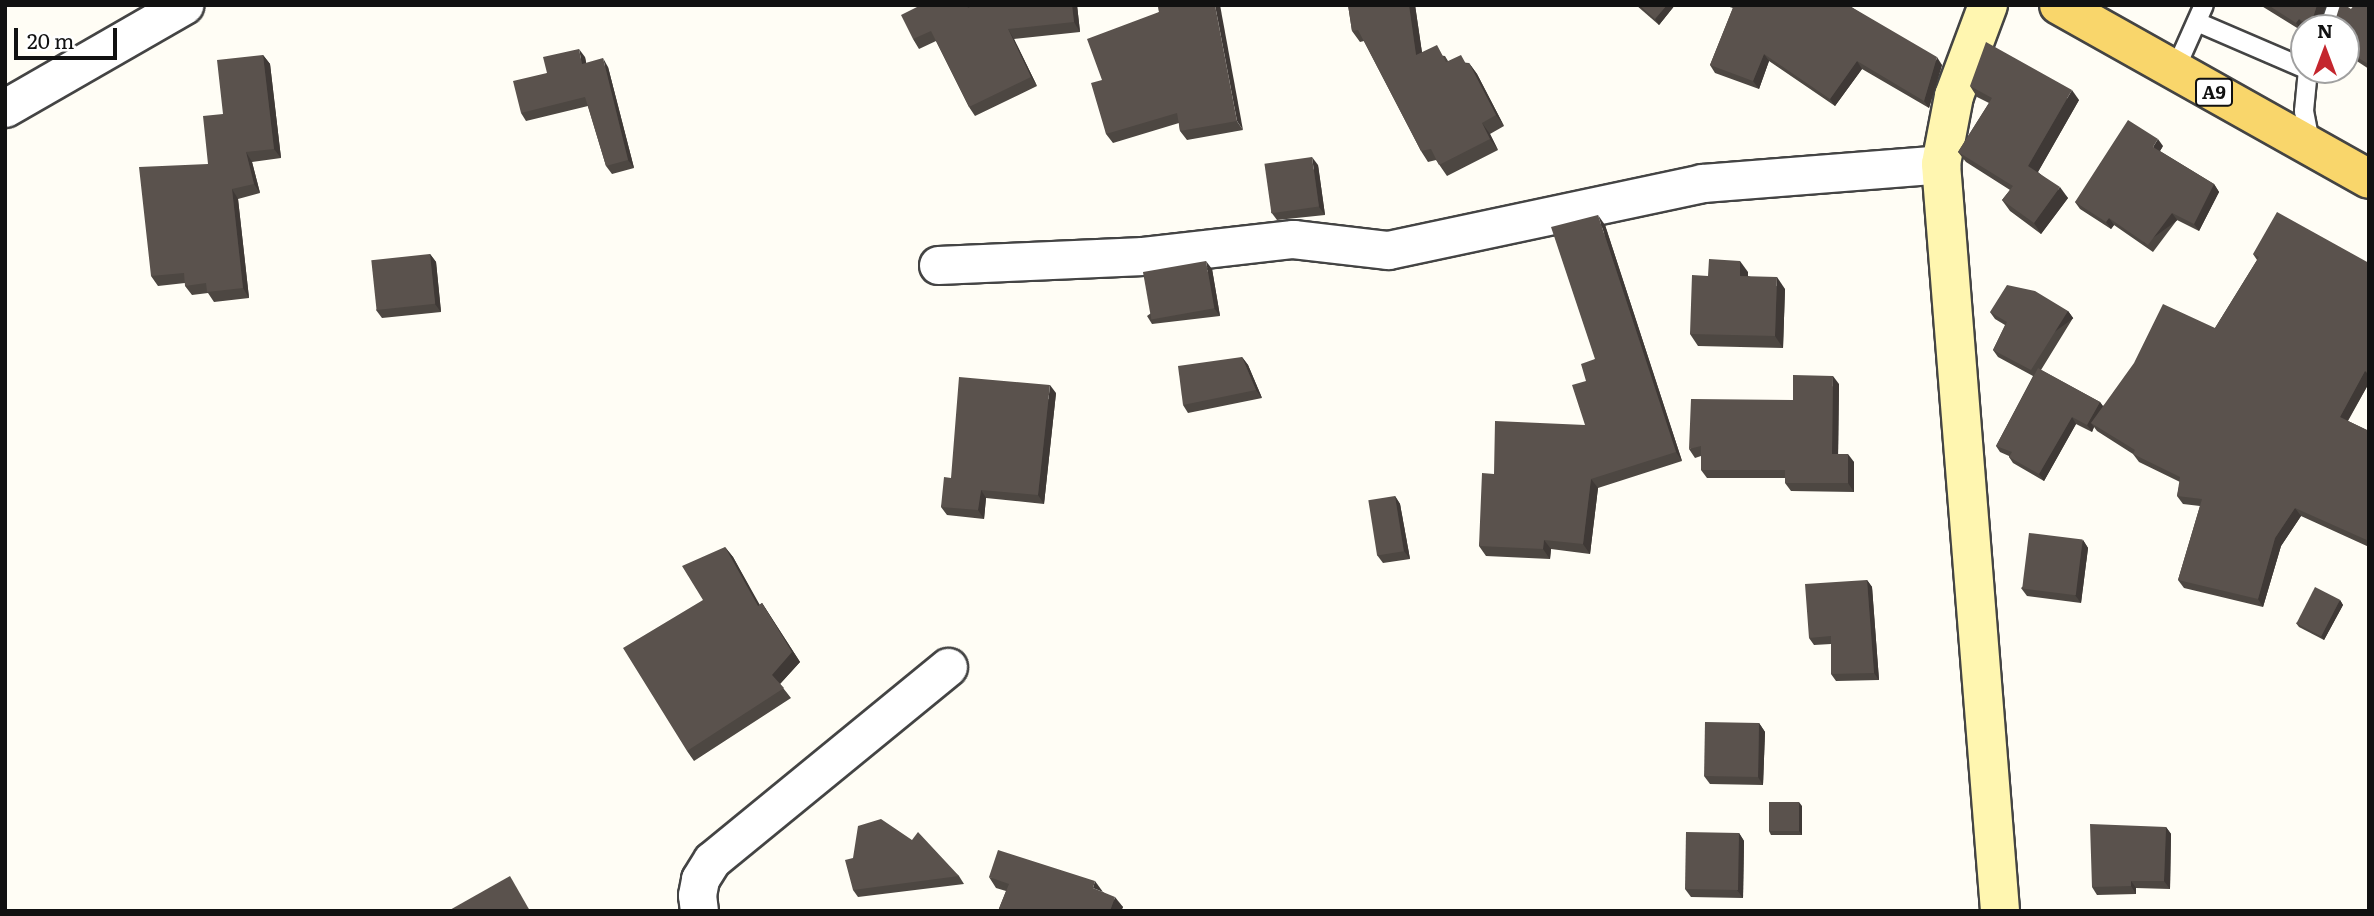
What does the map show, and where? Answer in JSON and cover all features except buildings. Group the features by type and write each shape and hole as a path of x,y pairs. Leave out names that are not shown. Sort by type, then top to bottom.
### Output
{"main road":[{"name":"A9","path":"2059,5 2369,179"}],"street":[{"path":"5,108 184,5"},
{"path":"1988,5 1954,96 1941,164 2000,911"},
{"path":"938,265 1143,256 1293,239 1388,250 1702,183 1941,164"},
{"path":"699,911 697,895 700,879 712,860 948,667"}],"lane":[{"path":"2175,70 2204,5"},
{"path":"2197,22 2290,62"},
{"path":"2305,84 2306,131 2312,148"}]}
